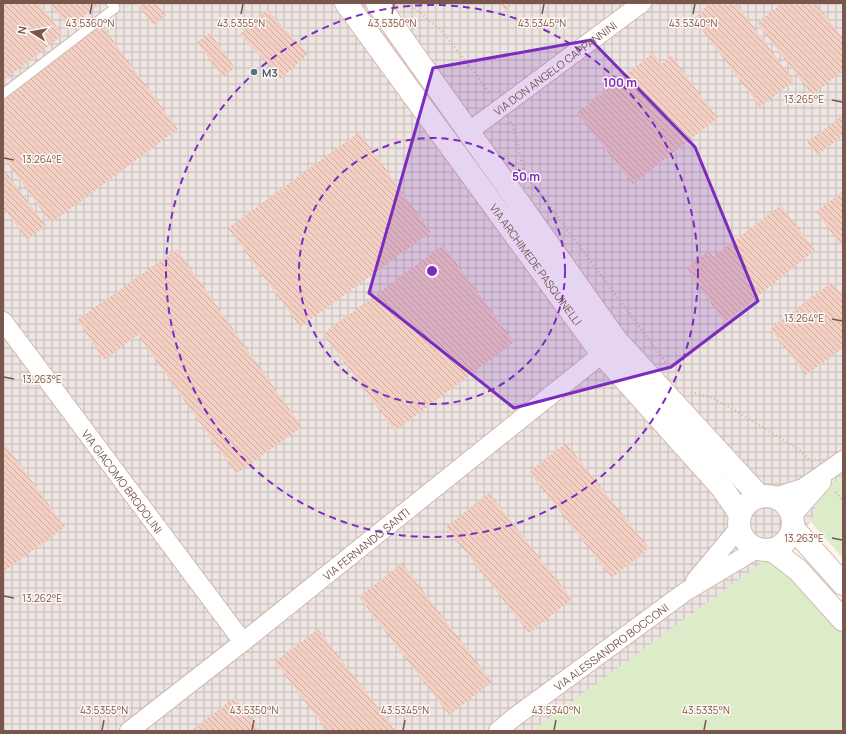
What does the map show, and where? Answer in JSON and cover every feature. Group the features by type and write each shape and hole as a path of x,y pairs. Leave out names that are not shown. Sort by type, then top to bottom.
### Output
{"main road":[{"name":"VIA ARCHIMEDE PASQUINELLI","path":"346,3 602,354 723,489 740,521 741,535 745,541 750,546 764,550 798,570 843,620"},
{"name":"VIA ARCHIMEDE PASQUINELLI","path":"377,3 617,341 767,497 782,501 788,507 793,522 843,584"},
{"path":"740,521 745,506 751,500 767,497"},
{"path":"764,550 779,547 786,542 790,536 793,522"}],"street":[{"name":"VIA DON ANGELO CAPPANNINI","path":"468,132 642,3"},
{"name":"VIA GIACOMO BRODOLINI","path":"3,321 243,642"},
{"name":"VIA FERNANDO SANTI","path":"130,731 602,354"},
{"path":"767,497 803,488 831,470"},
{"path":"793,522 831,470"},
{"name":"VIA ALESSANDRO BOCCONI","path":"685,592 740,521"},
{"name":"VIA ALESSANDRO BOCCONI","path":"498,731 515,725 685,592 764,550"}],"lane":[{"path":"3,94 115,8 111,3"}],"path":[{"path":"408,3 440,28 475,73 513,126 524,170 531,181 669,366"},
{"path":"687,391 713,398 831,470 843,501"}],"highlighted area":[{"path":"591,40 695,147 758,301 671,367 514,408 369,293 433,68"}],"shaded area":[{"path":"3,3 843,3 843,476 821,493 811,522 770,557 532,731 3,731"}],"green space":[{"path":"843,476 843,558 811,522 821,493"},
{"path":"770,557 843,626 843,731 532,731"}],"building":[{"path":"3,3 39,3 63,35 3,81"},
{"path":"50,3 101,3 69,28"},
{"path":"137,3 156,3 166,16 153,25"},
{"path":"500,3 514,3 505,10"},
{"path":"710,3 736,3 794,81 760,107 694,19"},
{"path":"782,3 816,3 843,39 843,71 812,95 757,23"},
{"path":"267,9 308,54 281,79 240,34"},
{"path":"101,24 178,129 51,223 3,157 3,97"},
{"path":"210,33 235,68 222,77 197,42"},
{"path":"653,53 661,65 671,55 718,118 633,184 577,113"},
{"path":"843,115 843,136 817,155 807,142"},
{"path":"359,132 431,232 300,327 228,228"},
{"path":"6,172 46,226 27,240 3,207 3,174"},
{"path":"843,191 843,248 816,212"},
{"path":"781,205 815,250 725,323 686,268 709,251 713,257"},
{"path":"443,245 514,342 395,431 323,334"},
{"path":"177,249 302,427 236,474 138,335 104,360 77,320"},
{"path":"832,282 843,296 843,348 806,375 770,329"},
{"path":"3,441 65,527 3,572"},
{"path":"566,443 649,548 612,578 529,472"},
{"path":"489,493 572,599 529,633 446,527"},
{"path":"402,563 492,682 449,715 359,597"},
{"path":"318,629 396,731 327,731 275,662"},
{"path":"235,697 260,731 191,731"}],"place":[{"name":"M3","path":"254,72"}]}
